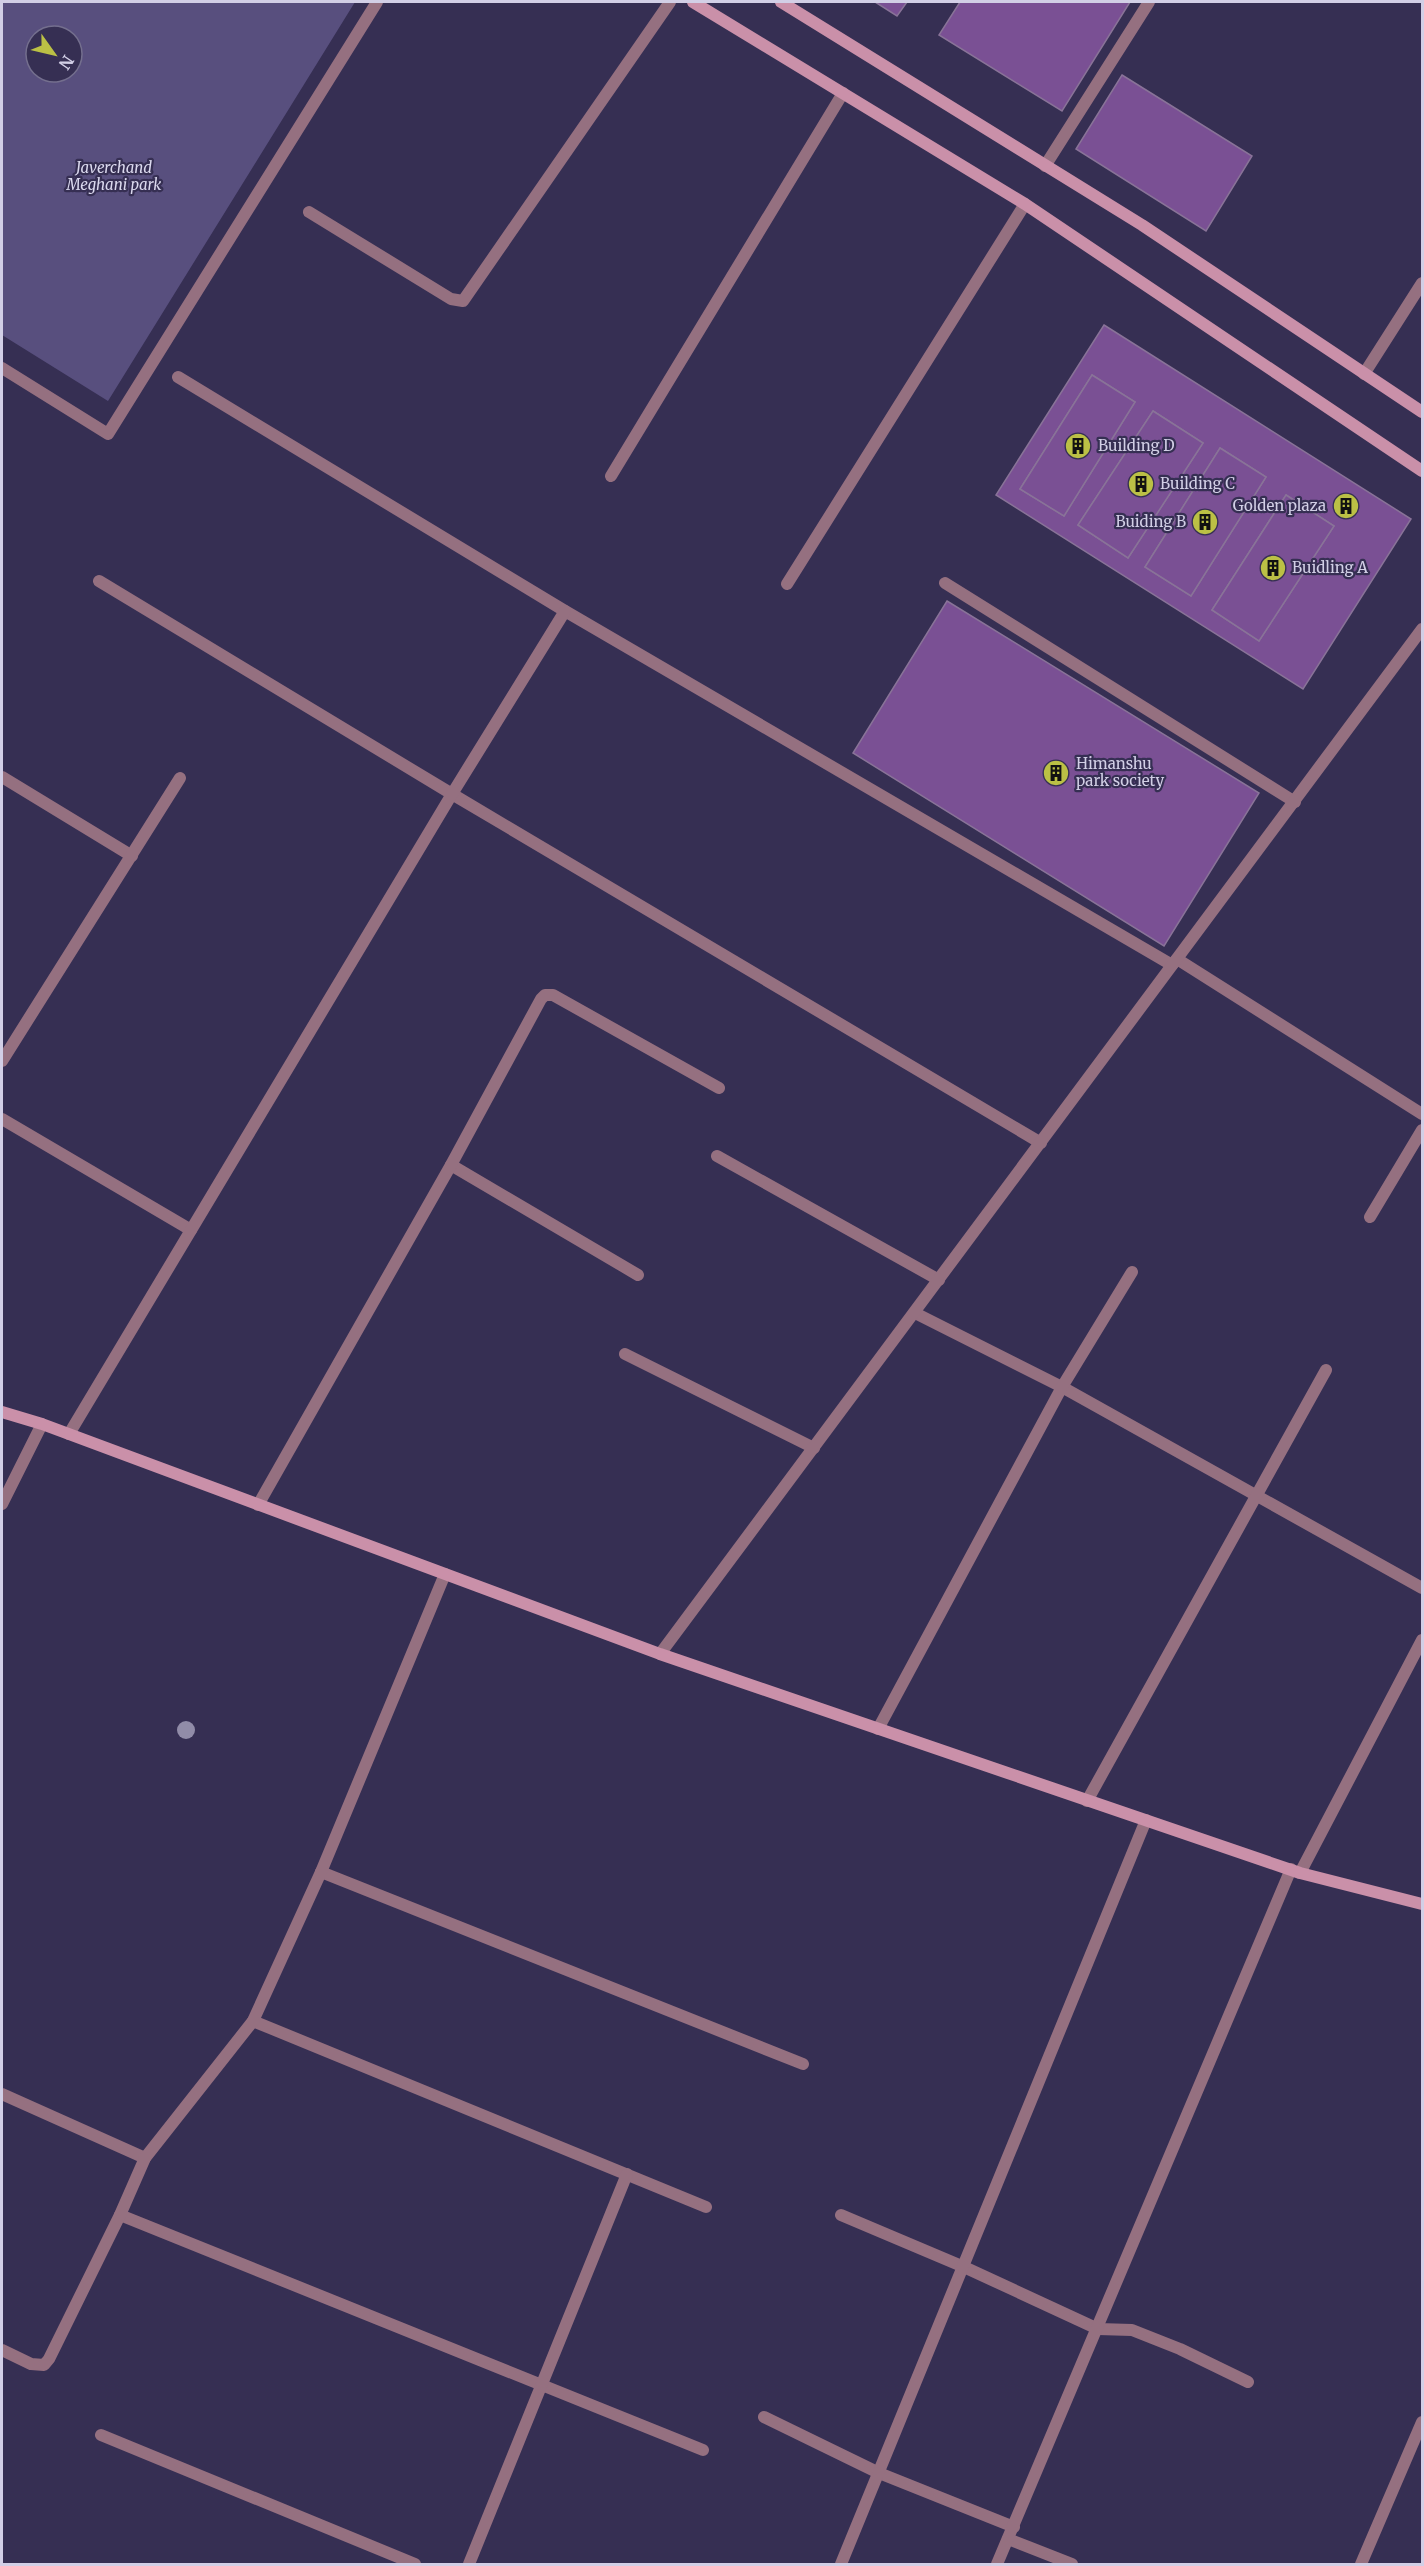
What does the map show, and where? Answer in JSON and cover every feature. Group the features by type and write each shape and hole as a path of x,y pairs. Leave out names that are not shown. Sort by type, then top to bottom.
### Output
{"street":[{"path":"2,368 108,434 377,2"},
{"path":"309,212 451,299 463,301 670,2"},
{"path":"693,2 1025,204 1422,471"},
{"path":"782,2 1142,225 1422,412"},
{"path":"1046,166 1149,2"},
{"path":"611,476 843,93"},
{"path":"788,584 1025,204"},
{"path":"1364,374 1422,283"},
{"path":"178,377 565,611 1175,962 1422,1114"},
{"path":"99,581 452,794 1041,1143"},
{"path":"945,583 1294,802"},
{"path":"69,1434 452,794 565,611"},
{"path":"660,1654 1422,629"},
{"path":"2,777 132,856"},
{"path":"2,1061 180,778"},
{"path":"258,1505 545,995 553,995 719,1088"},
{"path":"2,1119 191,1230"},
{"path":"1370,1217 1422,1130"},
{"path":"717,1156 939,1280"},
{"path":"450,1165 638,1275"},
{"path":"878,1729 1062,1386 1132,1272"},
{"path":"915,1313 1062,1386 1422,1588"},
{"path":"625,1354 814,1448"},
{"path":"1087,1801 1326,1370"},
{"path":"2,1412 42,1424 660,1654 1296,1871 1422,1904"},
{"path":"2,1504 42,1424"},
{"path":"2,2350 31,2364 44,2365 120,2215 146,2158 253,2020 321,1872 445,1575"},
{"path":"997,2565 1296,1871 1422,1640"},
{"path":"841,2565 1146,1820"},
{"path":"321,1872 803,2064"},
{"path":"253,2020 706,2206"},
{"path":"2,2094 146,2158"},
{"path":"470,2565 627,2174"},
{"path":"120,2215 703,2450"},
{"path":"841,2215 964,2267 1098,2329 1132,2330 1180,2349 1248,2382"},
{"path":"764,2417 879,2473 1014,2526"},
{"path":"1361,2565 1422,2422"},
{"path":"101,2435 415,2565"},
{"path":"1008,2539 1072,2565"}],"green space":[{"name":"Javerchand Meghani park","path":"2,2 355,2 108,401 2,335"}],"building":[{"path":"875,2 907,2 897,16"},
{"path":"960,2 1130,2 1062,111 939,35"},
{"path":"1122,75 1252,156 1206,231 1076,149"},
{"name":"Golden plaza","path":"1104,325 1411,519 1303,689 996,495","holes":["1092,375 1135,402 1064,516 1020,489","1153,411 1203,443 1128,558 1078,525","1220,448 1266,477 1191,596 1145,567","1286,495 1334,526 1259,641 1212,610"]},
{"name":"Building D","path":"1092,375 1135,402 1064,516 1020,489"},
{"name":"Building C","path":"1153,411 1203,443 1128,558 1078,525"},
{"name":"Buiding B","path":"1220,448 1266,477 1191,596 1145,567"},
{"name":"Buidling A","path":"1286,495 1334,526 1259,641 1212,610"},
{"name":"Himanshu park society","path":"947,601 1259,793 1164,946 853,753"}],"place":[{"name":"Building D","path":"1078,446"},
{"name":"Building C","path":"1141,484"},
{"name":"Golden plaza","path":"1346,506"},
{"name":"Buiding B","path":"1205,522"},
{"name":"Buidling A","path":"1273,568"},
{"name":"Himanshu park society","path":"1056,773"}]}
